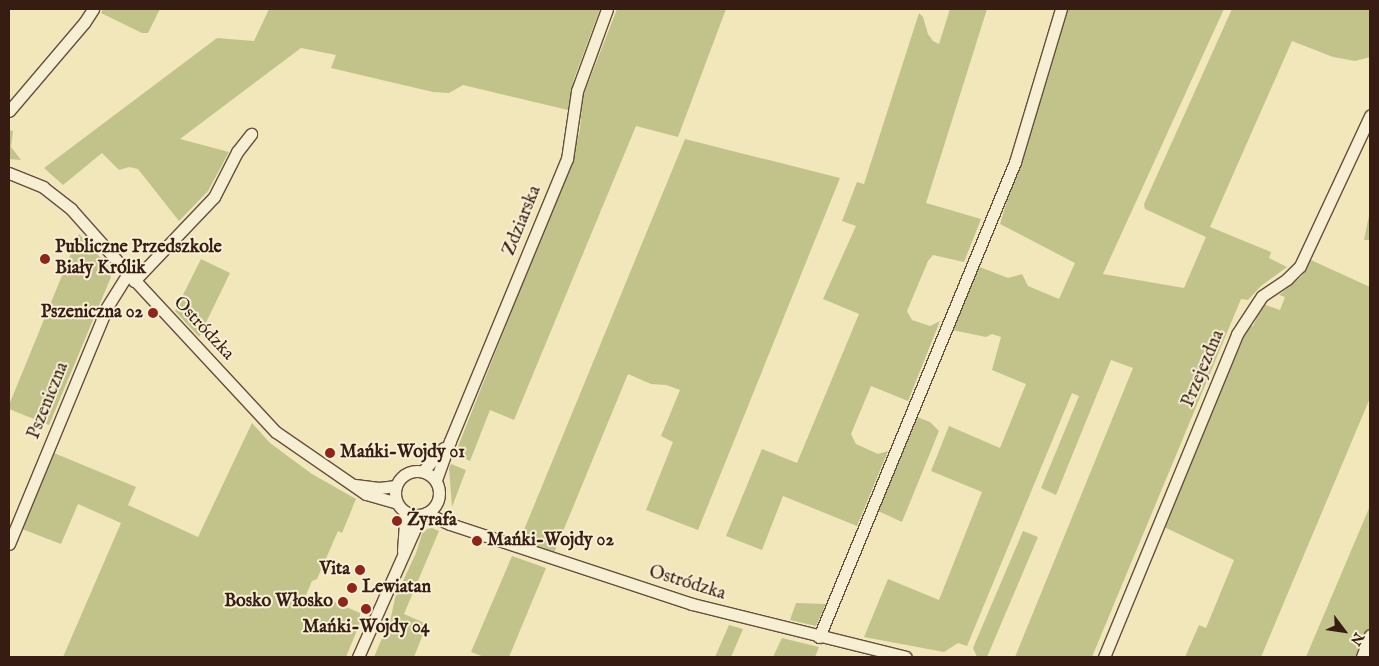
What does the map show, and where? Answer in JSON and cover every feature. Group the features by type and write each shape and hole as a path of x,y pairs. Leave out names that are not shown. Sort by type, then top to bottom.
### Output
{"street":[{"path":"9,111 84,23 93,9"},
{"name":"Zdziarska","path":"436,480 450,441 567,159 577,91 607,9"},
{"path":"819,637 1015,162 1062,9"},
{"name":"Przejezdna","path":"1104,657 1237,334 1262,296 1287,279 1300,266 1370,116"},
{"name":"Pszeniczna","path":"9,544 107,307 131,277 214,197 237,152 252,134"},
{"name":"Ostródzka","path":"9,173 37,184 58,197 71,209 131,277 271,428 311,458 355,485 372,498 397,503"},
{"name":"Zdziarska","path":"423,471 450,441"},
{"path":"358,657 402,558 424,514 437,502 439,489 436,480 423,471 413,471 404,474 396,486 397,503 406,512 424,514"},
{"name":"Ostródzka","path":"355,485 379,488 396,486"},
{"name":"Ostródzka","path":"437,502 447,515 463,527"},
{"path":"402,558 406,512"},
{"name":"Ostródzka","path":"424,514 682,601 819,637 906,657"},
{"path":"1362,657 1370,635"}],"green space":[{"path":"103,9 160,9 148,33 142,33 101,13"},
{"path":"269,9 600,9 574,79 568,110 463,85 449,93 433,92 331,68 336,55 301,48 180,139 229,152 208,191 179,221 138,169 129,167 119,170 102,153 63,185 44,168 217,38 254,41"},
{"path":"617,9 726,9 678,137 636,126 514,420 490,410 470,461 455,454 573,157 580,129 583,96"},
{"path":"950,9 987,9 926,203 981,219 964,262 933,255 928,261 907,311 912,320 930,326 940,321 908,401 871,386 851,434 856,444 878,454 888,451 857,526 783,496 762,550 726,536 762,449 797,463 859,314 823,299 856,226 842,221 857,182 864,184 919,13 923,17 928,34 933,41 939,44"},
{"path":"1065,9 1224,9 1103,274 1184,288 1206,237 1145,209 1144,204 1232,9 1370,9 1370,57 1355,61 1333,57 1292,41 1210,227 1271,252 1269,258 1287,267 1261,286 1248,300 1241,299 1092,657 1015,657 1133,368 1111,360 1056,495 1041,488 1079,396 1072,393 967,646 958,643 944,652 864,637 888,579 939,600 982,492 931,471 949,426 1000,448 1026,384 992,370 1001,337 992,334 986,337 952,330 977,266 1008,278 1022,274 1028,286 1059,299 1075,263 1000,224"},
{"path":"9,130 13,131 11,147 21,160 9,159"},
{"path":"685,139 840,178 698,530 646,510 673,442 661,436 680,390 666,385 651,384 628,374 554,553 519,542"},
{"path":"1370,211 1370,240 1364,240"},
{"path":"79,234 109,267 111,277 49,425 9,409 9,405"},
{"path":"201,259 230,273 199,337 175,311"},
{"path":"1311,260 1370,287 1370,398 1261,657 1185,657 1199,625 1206,628 1234,560 1164,527 1248,327 1253,326 1263,304 1280,310 1285,297 1279,295 1302,276"},
{"path":"917,417 930,422 939,431 902,522 878,511"},
{"path":"252,423 270,443 312,474 356,499 342,533 338,531 317,579 312,581 306,595 325,604 328,599 360,613 360,623 346,657 63,657 121,523 78,504 61,544 22,529 54,453 136,487 128,505 198,537"},
{"path":"451,464 466,470 452,507 449,468"},
{"path":"1370,506 1370,626 1357,657 1306,657"},
{"path":"432,528 439,531 404,614 427,624 414,657 374,657 391,617 395,598 416,553 422,534 427,529"},
{"path":"1023,531 1038,537 987,657 977,657 973,648"},
{"path":"512,556 546,568 509,657 484,657 471,652"},
{"path":"796,603 826,604 816,626 790,620"},
{"path":"729,625 743,629 731,657 715,657"},
{"path":"782,638 819,647 815,657 773,657"}],"place":[{"name":"Publiczne Przedszkole Biały Królik","path":"45,259"},
{"name":"Pszeniczna 02","path":"153,313"},
{"name":"Mańki-Wojdy 01","path":"330,453"},
{"name":"Żyrafa","path":"397,521"},
{"name":"Mańki-Wojdy 02","path":"477,541"},
{"name":"Vita","path":"360,570"},
{"name":"Lewiatan","path":"352,588"},
{"name":"Bosko Włosko","path":"343,602"},
{"name":"Mańki-Wojdy 04","path":"366,609"}]}
